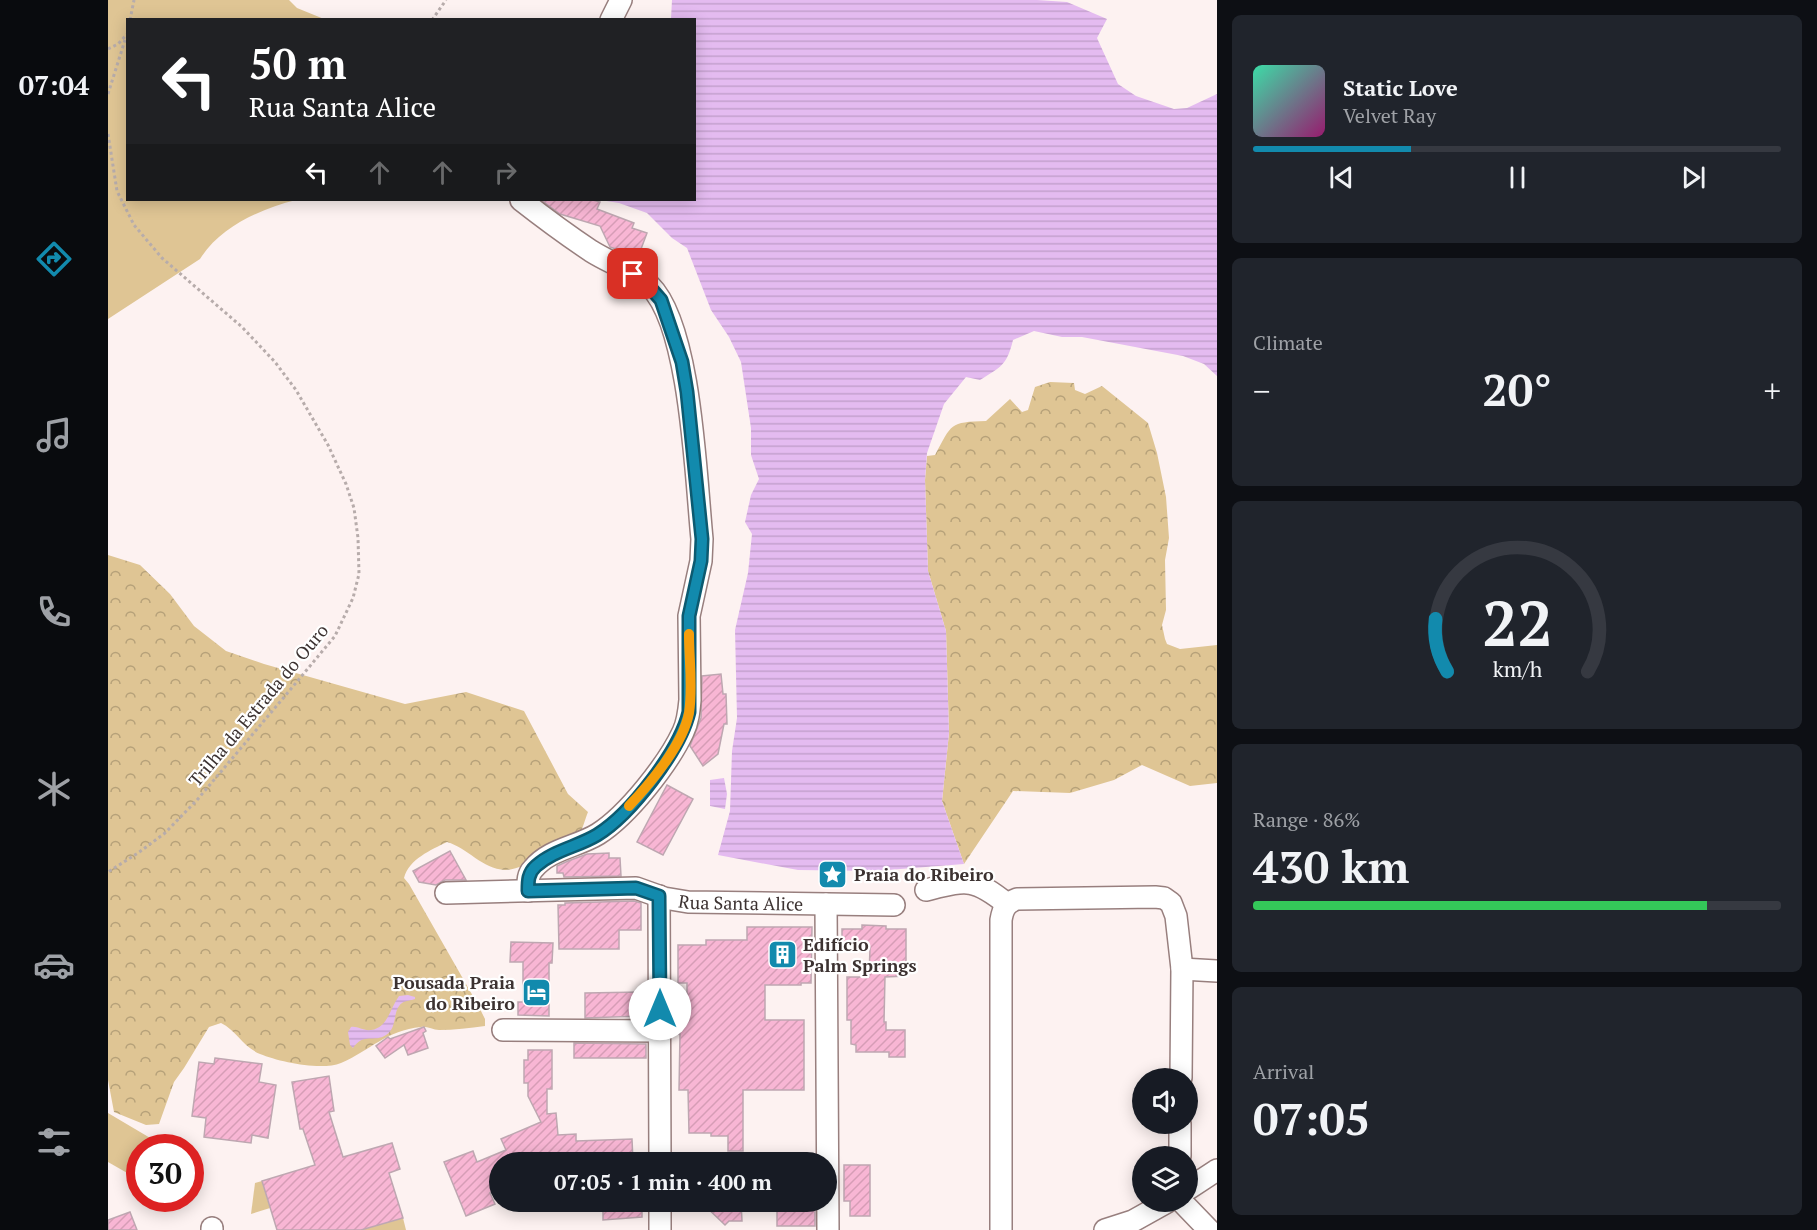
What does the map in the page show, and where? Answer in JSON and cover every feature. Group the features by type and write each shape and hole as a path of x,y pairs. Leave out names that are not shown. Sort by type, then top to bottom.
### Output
{"street":[{"path":"612,18 621,0"},
{"path":"522,201 571,237 640,279 654,290 661,300 675,336 687,392 702,539 701,561 689,616 690,700 683,732 646,787 620,816 598,834 559,851 534,867 529,876 528,891"},
{"path":"926,890 964,882 978,884 1007,904"},
{"name":"Rua Santa Alice","path":"446,893 636,888 674,901 894,905"},
{"path":"659,896 660,1152"},
{"path":"1001,1230 1001,920 1007,904 1017,899 1164,898 1175,909 1182,969 1181,1068"},
{"path":"826,904 828,1230"},
{"path":"1182,969 1217,971"},
{"path":"503,1030 660,1031"},
{"path":"1198,1182 1217,1170"},
{"path":"660,1212 660,1230"},
{"path":"1105,1230 1133,1221 1149,1212"},
{"path":"1192,1212 1209,1230"}],"path":[{"path":"130,18 134,0"},
{"path":"433,18 446,0"},
{"path":"108,49 118,44 126,35"},
{"path":"108,94 125,40"},
{"name":"Trilha da Estrada do Ouro","path":"108,134 117,191 134,225 162,258 242,327 275,362 296,390 317,426 346,484 354,508 358,538 358,574 353,598 335,636 285,696 197,800 165,833 138,854 108,872"}],"green space":[{"path":"108,0 289,0 297,8 322,18 126,18 126,201 293,201 242,221 218,238 200,259 108,319"},
{"path":"1050,382 1074,383 1075,390 1085,394 1102,386 1148,423 1166,497 1169,538 1165,560 1166,610 1162,625 1165,639 1167,644 1180,649 1217,645 1217,783 1190,786 1142,765 1114,780 1070,793 1013,791 964,864 942,801 949,733 946,631 928,571 925,480 927,456 935,455 953,427 965,422 986,421 1010,399 1022,412 1028,410 1035,387"},
{"path":"108,555 140,565 170,594 194,626 226,651 405,704 466,692 524,711 568,794 588,812 579,834 532,862 505,870 489,866 447,842 416,860 404,878 478,1005 485,1019 485,1026 445,1030 423,1027 409,1029 388,1037 341,1063 312,1066 260,1054 221,1023 209,1027 174,1082 159,1124 146,1125 114,1112 108,1080"},
{"path":"108,1113 143,1134 126,1134 126,1172 108,1162"},
{"path":"262,1181 270,1208 251,1214 255,1183"},
{"path":"403,1218 406,1230 361,1230"}],"shaded area":[{"path":"672,0 1037,0 1067,2 1107,19 1097,38 1118,84 1136,96 1174,109 1187,108 1217,94 1217,376 1204,364 1183,356 1082,337 1062,337 1034,331 1013,340 1005,360 993,372 980,380 966,377 944,404 927,453 925,480 928,571 946,631 949,733 942,801 964,864 875,871 798,870 718,855 730,811 732,751 737,718 735,630 748,573 752,534 745,522 751,495 759,479 751,455 751,428 741,362 729,337 711,310 687,248 672,238 647,213 606,201 696,201 696,18 671,18"},
{"path":"724,778 727,794 725,809 710,806 710,780"},
{"path":"408,995 415,999 399,1006 390,1032 382,1037 361,1040 353,1048 350,1045 348,1032 351,1027 368,1030 381,1026 399,996"}],"building":[{"path":"542,201 600,202 597,209 634,223 632,228 647,233 638,257 610,247 600,226 560,214"},
{"path":"721,674 723,694 726,694 727,724 724,724 718,754 703,766 690,746 701,718 702,676"},
{"path":"667,785 693,799 663,855 637,842"},
{"path":"450,851 466,880 445,880 436,885 419,882 413,871"},
{"path":"609,853 609,858 620,858 621,876 564,877 563,873 557,873 557,866 568,861 587,854"},
{"path":"634,901 641,903 641,930 619,930 619,949 559,949 558,905"},
{"path":"862,925 886,926 886,929 906,929 906,976 885,977 884,1022 886,1022 886,1030 905,1030 905,1057 889,1057 889,1052 856,1052 856,1045 851,1044 851,1020 847,1020 847,977 869,977 870,948 842,947 842,929 862,929"},
{"path":"747,927 812,927 811,983 765,985 765,1020 804,1020 804,1090 743,1090 743,1151 728,1151 728,1136 689,1133 688,1090 679,1090 678,1020 687,1020 687,983 678,983 678,945 706,945 706,940 747,940"},
{"path":"511,942 553,943 552,963 549,963 549,1016 518,1015 518,1002 523,1002 523,962 510,962"},
{"path":"641,992 641,1016 585,1018 585,993"},
{"path":"424,1027 426,1031 423,1033 428,1048 408,1055 404,1045 385,1058 376,1046 388,1037 390,1039"},
{"path":"574,1043 646,1044 646,1058 574,1058"},
{"path":"528,1050 552,1050 552,1089 547,1089 547,1114 556,1113 558,1135 576,1134 576,1141 632,1139 633,1152 501,1152 506,1150 501,1139 541,1122 528,1096 528,1083 524,1083 524,1060 528,1060"},
{"path":"215,1058 262,1064 259,1082 276,1085 268,1138 252,1135 251,1143 204,1137 206,1118 192,1116 199,1062 214,1064"},
{"path":"329,1076 334,1111 329,1112 343,1157 392,1143 400,1169 389,1173 403,1218 361,1230 277,1230 262,1181 315,1165 303,1129 300,1129 292,1082"},
{"path":"473,1151 477,1162 489,1157 489,1206 466,1216 444,1162"},
{"path":"844,1165 870,1165 870,1216 850,1216 850,1201 844,1201"},
{"path":"130,1212 137,1230 108,1230 108,1220"},
{"path":"603,1212 642,1212 642,1217 603,1220"},
{"path":"711,1212 742,1212 742,1221 729,1221 725,1225"},
{"path":"777,1212 815,1212 815,1226 777,1226"}],"slow traffic":[{"path":"629,806 646,787 683,732 690,700 689,634"}],"place":[{"name":"Praia do Ribeiro","path":"833,874"},
{"name":"Edifício Palm Springs","path":"782,954"},
{"name":"Pousada Praia do Ribeiro","path":"536,992"}],"route":[{"path":"633,274 654,290 661,300 675,336 687,392 702,539 701,561 689,616 689,712 683,732 662,765 633,802 613,823 598,834 559,851 534,867 529,876 528,891 636,888 659,896 660,1009"}]}
